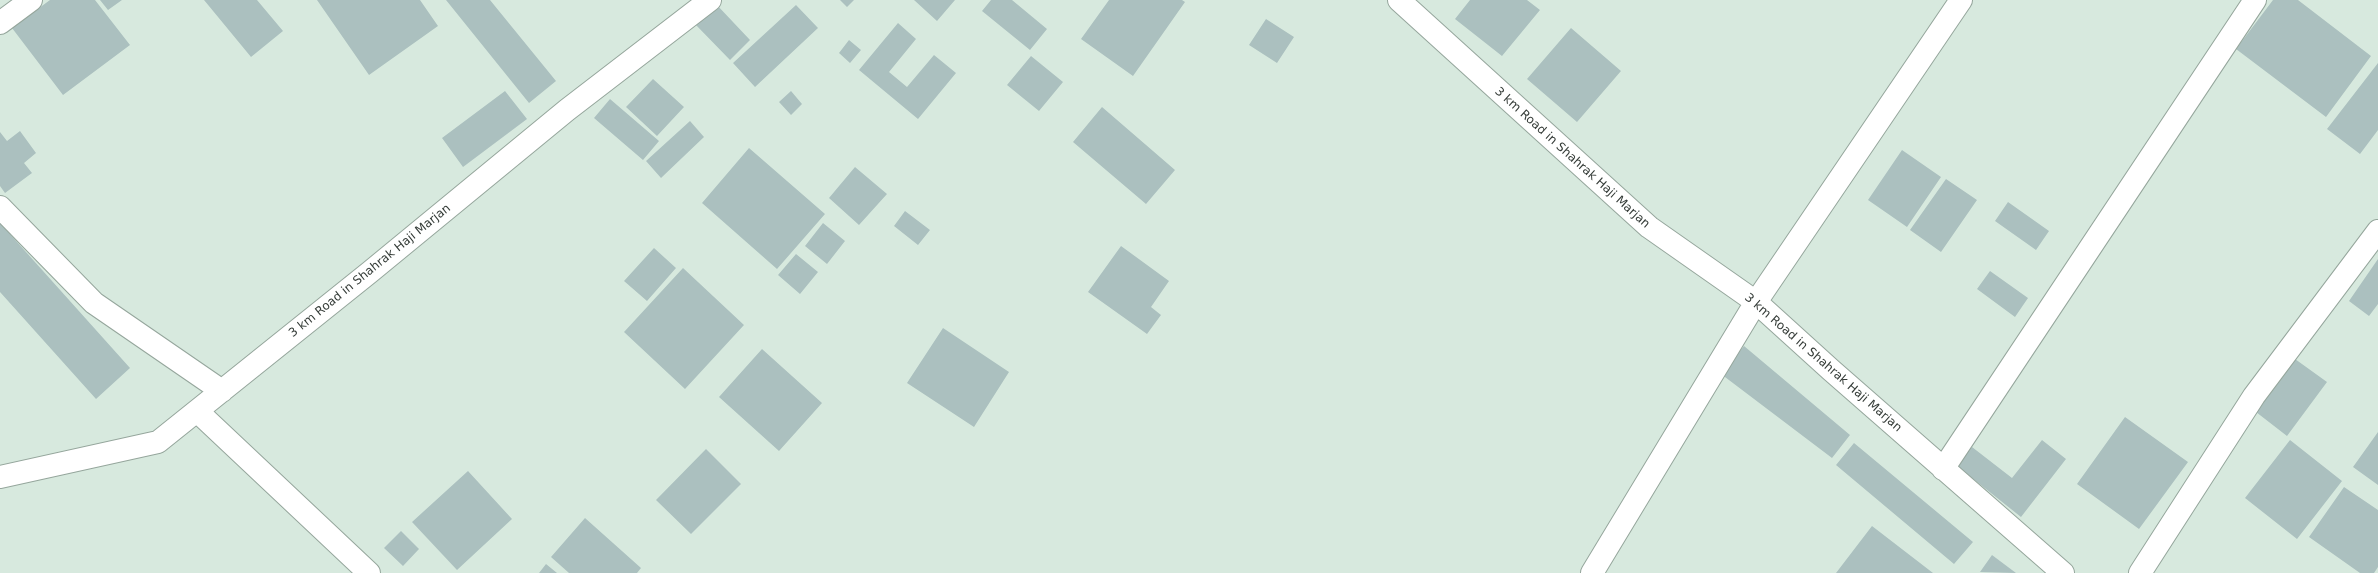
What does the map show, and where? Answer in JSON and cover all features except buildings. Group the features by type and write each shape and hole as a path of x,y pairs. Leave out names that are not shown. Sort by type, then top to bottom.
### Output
{"street":[{"path":"0,23 31,0"},
{"name":"3 km Road in Shahrak Haji Marjan","path":"0,477 158,442 370,272 567,110 710,0"},
{"name":"3 km Road in Shahrak Haji Marjan","path":"1399,0 1649,227 1756,302 1943,469 2063,573"},
{"path":"1592,573 1756,302 1961,0"},
{"path":"1943,469 2255,0"},
{"path":"0,208 94,303 222,391"},
{"path":"2140,573 2254,396 2378,231"},
{"path":"197,411 369,573"}]}
